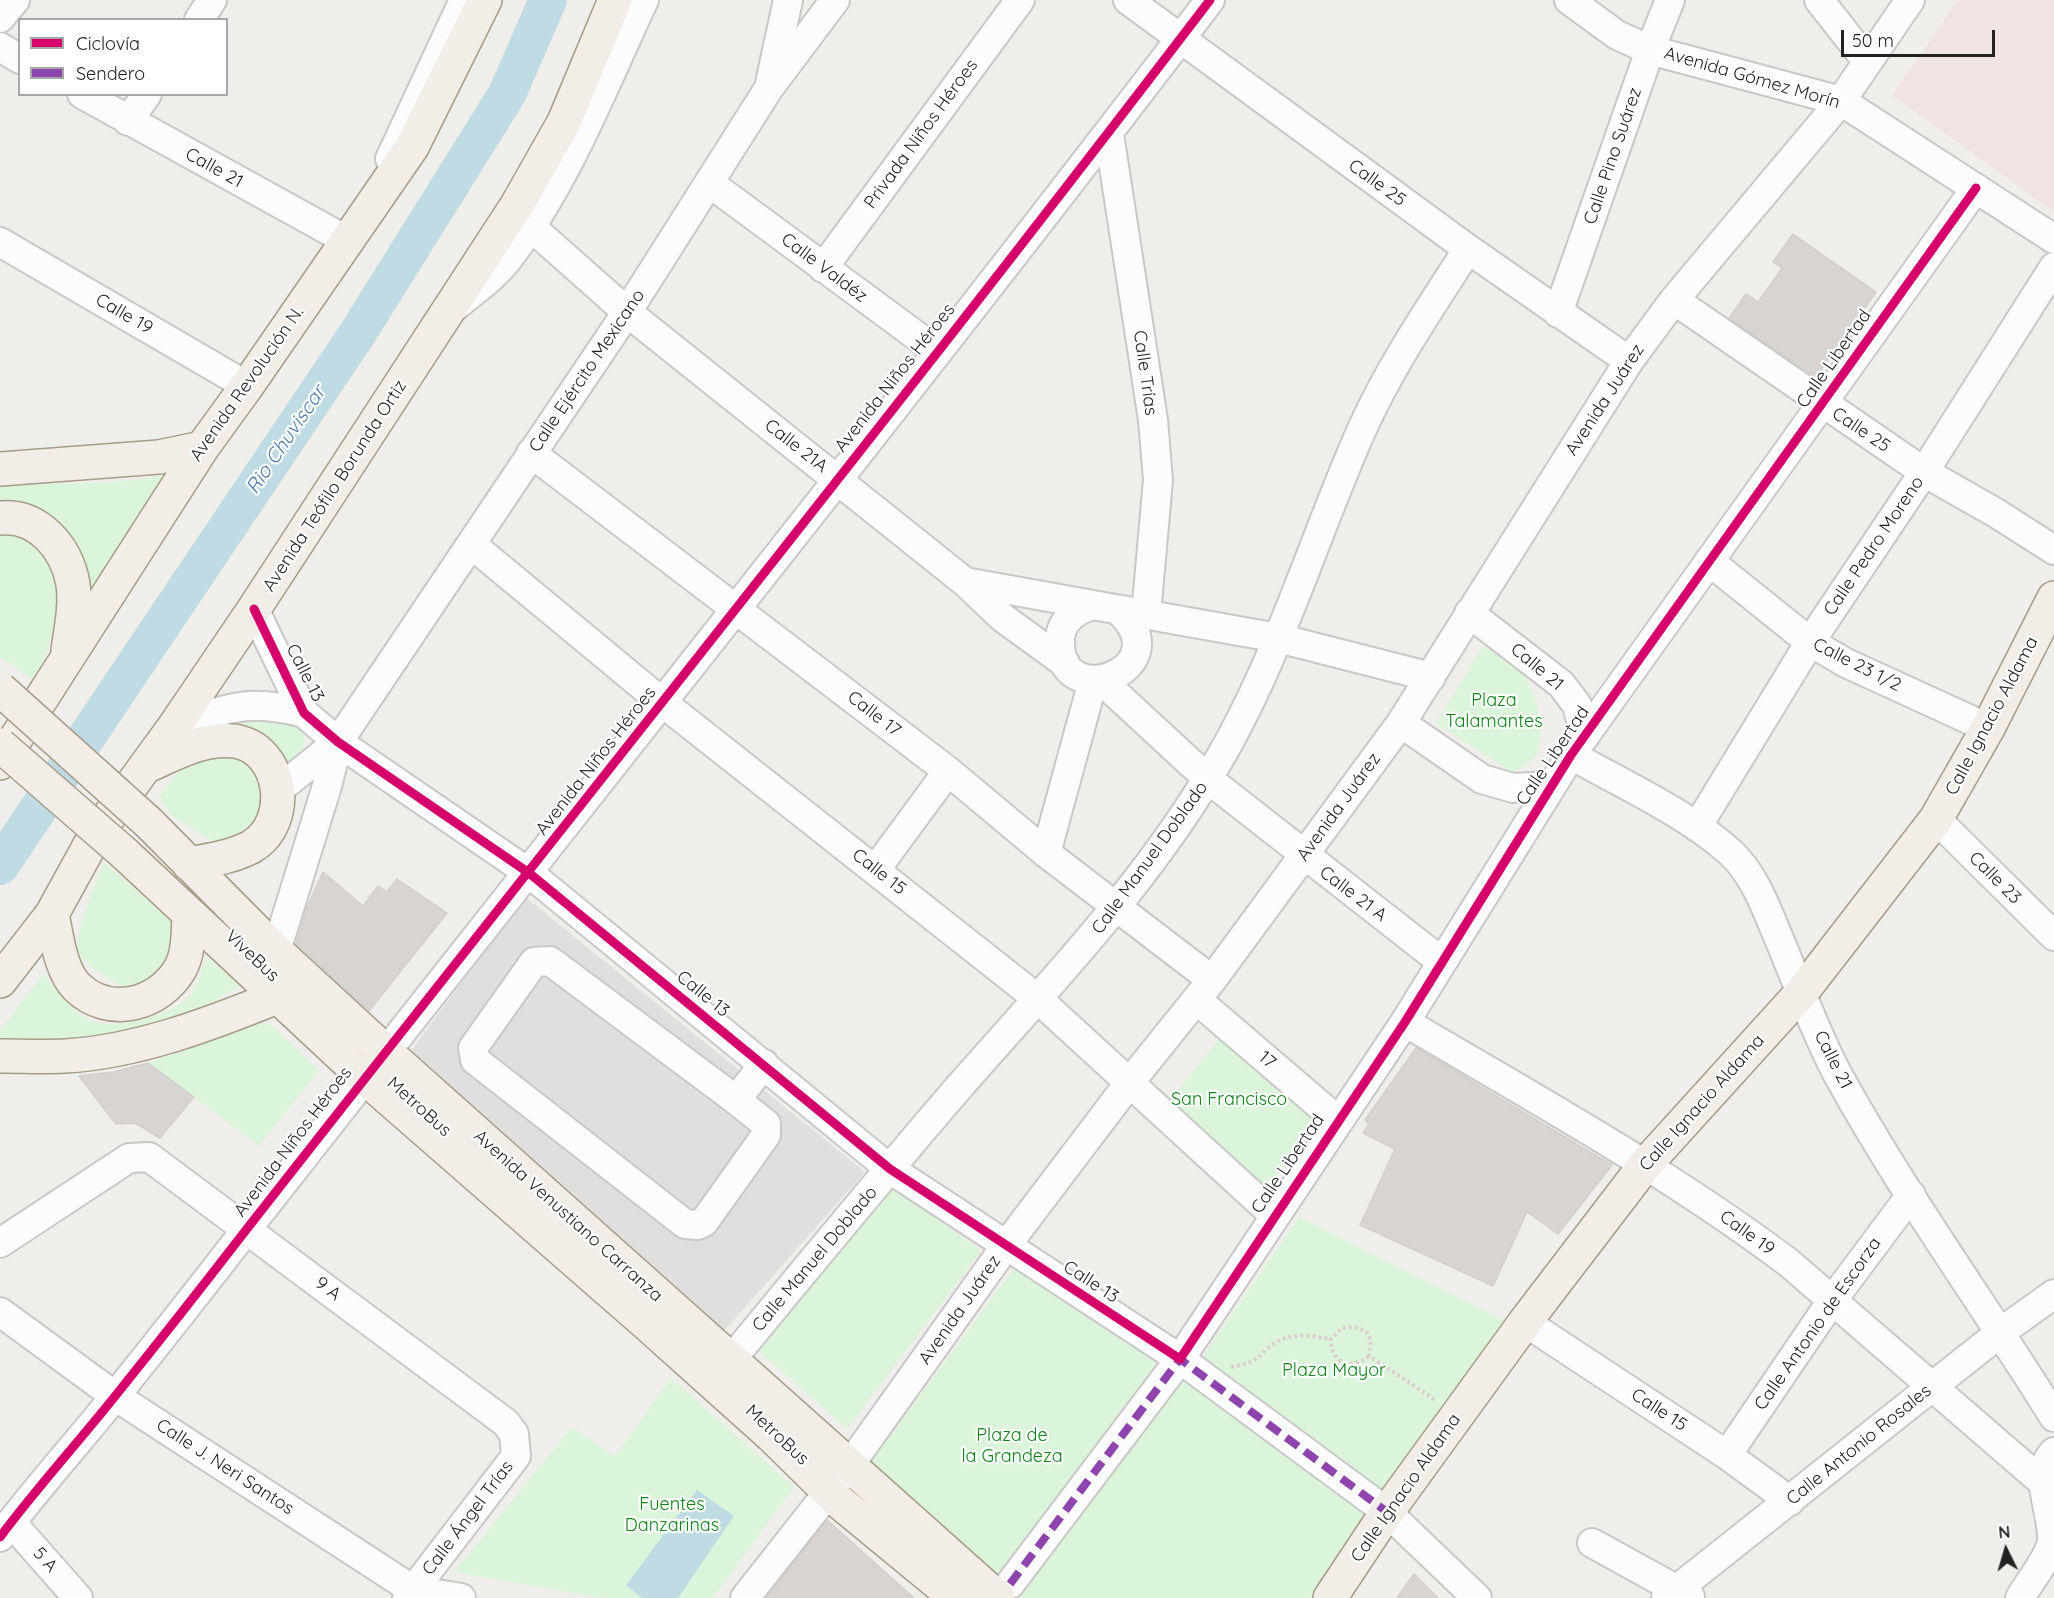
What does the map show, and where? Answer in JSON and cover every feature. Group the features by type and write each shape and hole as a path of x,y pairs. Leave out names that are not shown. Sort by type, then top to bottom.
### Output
{"main road":[{"name":"Avenida Teófilo Borunda Ortiz","path":"0,981 52,914 96,834 174,727 254,609 517,205 564,122 615,0"},
{"name":"Avenida Revolución N.","path":"0,763 202,448 412,147 464,2"},
{"path":"0,469 159,457 202,448"},
{"path":"0,518 24,520 42,529 58,546 68,566 73,585 74,608 66,662"},
{"name":"Calle Ignacio Aldama","path":"1330,1598 1387,1512 1525,1323 1646,1165 1802,992 1936,819 1988,728 2054,598"},
{"path":"0,689 138,842"},
{"path":"142,768 180,751 206,743 233,741 250,746 262,754 274,772 278,790 276,816 269,829 253,846 230,855 189,864"},
{"path":"0,745 138,842"},
{"name":"Avenida Venustiano Carranza","path":"138,842 189,864 276,951 369,1065 665,1340 772,1436 828,1492 956,1598"},
{"name":"Avenida Venustiano Carranza","path":"138,842 189,915 277,997 369,1065 730,1361 849,1466 1004,1591"},
{"path":"52,914 66,968 76,986 106,1003 120,1004 137,1003 155,996 174,977 180,969 186,952 189,915"},
{"path":"0,1056 66,1056 135,1045 207,1023 277,997"}],"street":[{"path":"0,18 15,0"},
{"path":"200,18 212,0"},
{"path":"448,312 492,278 508,260 530,226 570,159 644,0"},
{"path":"769,88 788,0"},
{"name":"Calle Ejército Mexicano","path":"338,742 627,312 711,184 769,88 835,0"},
{"name":"Privada Niños Héroes","path":"823,268 1020,0"},
{"name":"Calle 25","path":"1128,0 1468,249 1629,361"},
{"name":"Avenida Niños Héroes","path":"4,1526 369,1065 529,873 663,703 735,607 1109,134 1210,0"},
{"name":"Avenida Gómez Morín","path":"1569,0 1617,35 1650,50 1841,100 2054,239"},
{"name":"Calle Pino Suárez","path":"1558,313 1650,50 1670,0"},
{"path":"1819,0 1867,61"},
{"name":"Avenida Juárez","path":"746,1598 849,1466 1005,1247 1130,1082 1204,990 1401,723 1629,361 1674,300 1841,100 1910,0"},
{"path":"375,198 407,118 464,2"},
{"path":"0,47 18,57"},
{"name":"Calle 21","path":"85,96 346,240"},
{"path":"128,121 146,96"},
{"name":"Calle Trías","path":"1109,134 1153,420 1158,480 1146,615"},
{"name":"Calle Valdéz","path":"711,184 937,351"},
{"name":"Calle Libertad","path":"1004,1591 1180,1359 1337,1120 1405,1022 1578,745 1976,188"},
{"name":"Calle 21A","path":"530,226 627,312 965,582 1003,618 1065,663"},
{"name":"Calle 19","path":"0,242 247,386"},
{"name":"Calle Manuel Doblado","path":"730,1361 890,1169 1118,907 1173,833 1208,778 1248,707 1361,431 1395,362 1468,249"},
{"name":"Calle Pedro Moreno","path":"1697,827 1810,642 1924,472 2054,267"},
{"name":"Calle 25","path":"1674,300 1924,472 1996,513 2054,550"},
{"name":"Calle 17","path":"531,453 948,771 1046,853 1118,907 1204,990"},
{"name":"Calle 15","path":"471,544 663,703 876,868 1038,999 1274,1215"},
{"name":"Calle 23 1/2","path":"1709,561 1810,642 1846,663 1988,728"},
{"path":"965,582 1278,638 1431,677"},
{"path":"1105,607 1128,619 1134,631 1136,644 1133,657 1126,669 1115,677 1097,681 1082,678 1065,663 1060,649 1064,627 1078,610 1105,607"},
{"name":"Calle 13","path":"254,609 304,713 338,742 529,873 890,1169 1005,1247 1180,1359 1387,1512"},
{"name":"Calle 21","path":"1469,613 1561,684 1577,705 1578,745 1731,852 1750,876 1802,992 1822,1044 1839,1077 1911,1195 2054,1417"},
{"path":"1046,853 1097,681"},
{"name":"Calle 21 A","path":"1097,681 1208,778 1304,856 1442,962"},
{"path":"174,727 235,707 257,704 304,713"},
{"path":"1401,723 1482,779 1513,788 1551,786"},
{"path":"278,790 338,742"},
{"path":"276,951 327,786 338,742"},
{"path":"876,868 948,771"},
{"name":"Calle 23","path":"1936,819 2054,936"},
{"name":"ViveBus","path":"138,842 251,956 369,1065"},
{"path":"550,961 736,1100 766,1124 766,1135 704,1222 692,1226 686,1224 475,1060 473,1048 534,962 550,961"},
{"name":"17","path":"1204,990 1337,1120"},
{"name":"Calle 19","path":"1405,1022 1646,1165 1745,1230 1789,1263 1831,1302 1933,1386 2048,1487"},
{"path":"736,1100 764,1064"},
{"name":"9 A","path":"0,1242 136,1156 149,1157 506,1423 514,1434"},
{"name":"Calle Antonio de Escorza","path":"1727,1455 1831,1302 1911,1195"},
{"name":"Calle Antonio Rosales","path":"1678,1595 1933,1386 2001,1332 2054,1294"},
{"name":"Calle J. Neri Santos","path":"0,1312 110,1392 410,1594 461,1598"},
{"name":"Calle 15","path":"1525,1323 1727,1455 1790,1501"},
{"name":"Calle Ángel Trías","path":"410,1594 516,1456 514,1434"},
{"path":"2020,1598 2051,1544 2052,1517 2048,1487 2048,1459 2054,1452"},
{"path":"761,1598 834,1503 828,1492"},
{"path":"1387,1512 1477,1598"},
{"name":"5 A","path":"4,1526 78,1598"},
{"path":"1592,1543 1678,1595"}],"path":[{"path":"1342,1328 1362,1329 1367,1332 1371,1341 1369,1356 1361,1364 1346,1365 1338,1360 1331,1350 1331,1339 1342,1328"},
{"path":"1205,1377 1223,1369 1253,1363 1277,1341 1307,1335 1331,1339"},
{"path":"1369,1356 1458,1415"}],"shaded area":[{"path":"1958,0 2054,0 2054,212 1892,95"},
{"path":"525,897 865,1172 724,1331 406,1057"}],"green space":[{"path":"170,473 93,601 78,547 55,526 0,510 0,483 107,482"},
{"path":"0,530 18,532 48,548 62,609 41,665 32,679 0,657"},
{"name":"Plaza Talamantes","path":"1483,646 1522,673 1531,688 1538,710 1541,732 1539,749 1524,766 1511,772 1436,723"},
{"path":"256,713 284,717 304,734 305,756 290,771 233,727"},
{"path":"222,749 265,774 262,817 236,834 215,842 172,816 159,797 184,765 199,756"},
{"path":"105,863 175,925 169,966 147,982 120,986 94,969 76,953 86,907"},
{"path":"206,957 241,986 167,1026 95,1044 0,1044 0,1031 43,974 82,1016 99,1023 125,1023 167,1011 186,999 197,985"},
{"path":"262,1022 273,1026 319,1071 259,1146 148,1063"},
{"name":"San Francisco","path":"1223,1034 1318,1119 1265,1192 1167,1104"},
{"path":"890,1184 981,1251 847,1429 753,1346"},
{"name":"Plaza Mayor","path":"1299,1217 1511,1324 1311,1598 1023,1598 1010,1584 866,1469 1015,1267 1191,1374"},
{"name":"Fuentes Danzarinas","path":"671,1378 794,1487 713,1598 602,1598 454,1572 572,1427 615,1456"}],"water":[{"name":"Fuentes Danzarinas","path":"697,1490 734,1516 678,1598 642,1598 626,1585"}],"building":[{"path":"1793,234 1876,292 1816,377 1729,318 1746,294 1758,302 1782,268 1773,262"},
{"path":"323,872 363,906 378,886 387,892 397,879 447,913 369,1011 296,944 308,905"},
{"path":"1416,1048 1612,1165 1558,1234 1527,1212 1493,1286 1360,1225 1395,1149 1363,1133 1369,1124 1365,1120"},
{"path":"148,1063 194,1097 160,1138 135,1123 116,1124 79,1076 113,1072"},
{"path":"827,1520 914,1598 766,1598"},
{"path":"1414,1574 1438,1598 1397,1598"}],"waterway":[{"name":"Rio Chuviscar","path":"0,866 359,331 507,94 548,0"}],"marked path":[{"path":"1010,1584 1180,1359 1387,1512"}],"cycle path":[{"path":"0,1537 163,1337 851,463 1210,0"},
{"path":"254,609 304,713 338,742 529,873 890,1169 1180,1359 1405,1022 1571,755 1976,188"}],"park label":[{"name":"Plaza de la Grandeza","path":"1012,1446"}]}
